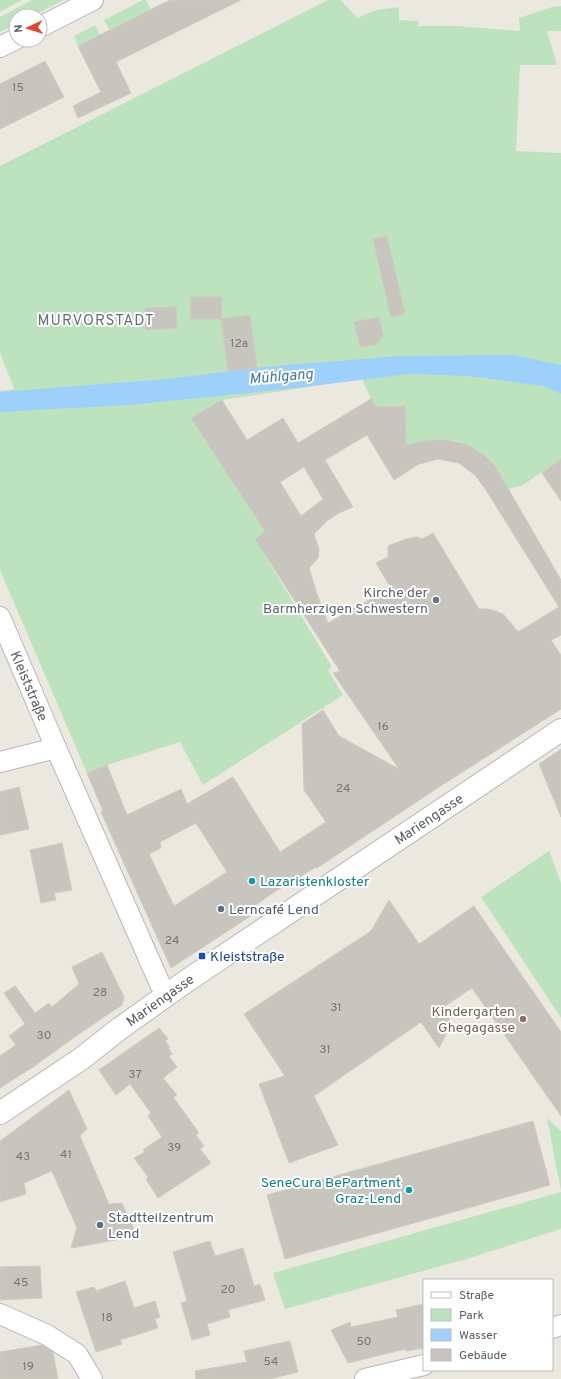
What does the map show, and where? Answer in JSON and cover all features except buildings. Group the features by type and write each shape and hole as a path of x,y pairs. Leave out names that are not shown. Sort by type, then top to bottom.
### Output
{"street":[{"path":"48,23 93,0"},
{"name":"Kleiststraße","path":"0,617 160,984 168,995"},
{"name":"Mariengasse","path":"0,1113 81,1059 168,995 561,730"},
{"path":"0,762 56,748"},
{"path":"0,1314 48,1335 77,1354 92,1379"},
{"path":"365,1379 423,1365"}],"green space":[{"path":"0,0 22,0 0,12"},
{"path":"32,0 64,0 48,8 17,8"},
{"path":"143,0 146,0 151,10 110,31 104,20"},
{"path":"328,0 341,0 357,18 376,10 399,7 399,20 418,21 419,24 416,26 457,26 520,31 519,18 552,7 561,6 561,31 547,31 557,65 520,65 516,151 561,153 561,459 523,485 508,489 496,468 479,453 464,443 440,439 424,441 401,448 371,399 362,379 222,400 191,418 265,531 255,539 332,667 328,670 343,695 203,785 180,742 107,765 87,773 0,570 0,391 14,389 0,352 0,166"},
{"path":"8,13 8,28 0,32 0,17"},
{"path":"95,25 100,35 78,46 74,36"},
{"path":"549,851 561,883 561,1018 481,897"},
{"path":"547,1118 561,1131 561,1191"},
{"path":"561,1192 561,1229 463,1260 285,1309 273,1273"}],"water":[{"name":"Mühlgang","path":"514,355 561,365 561,394 543,386 469,376 408,374 287,389 129,405 0,412 0,392 167,379 263,367 400,356"}],"place":[{"name":"Kirche der Barmherzigen Schwestern","path":"436,600"},
{"name":"Lazaristenkloster","path":"252,881"},
{"name":"Lerncafé Lend","path":"221,909"},
{"name":"Kleiststraße","path":"202,956"},
{"name":"Kindergarten Ghegagasse","path":"523,1019"},
{"name":"SeneCura BePartment Graz-Lend","path":"409,1190"},
{"name":"Stadtteilzentrum Lend","path":"100,1225"}],"district":[{"name":"MURVORSTADT","path":"96,320"}]}
